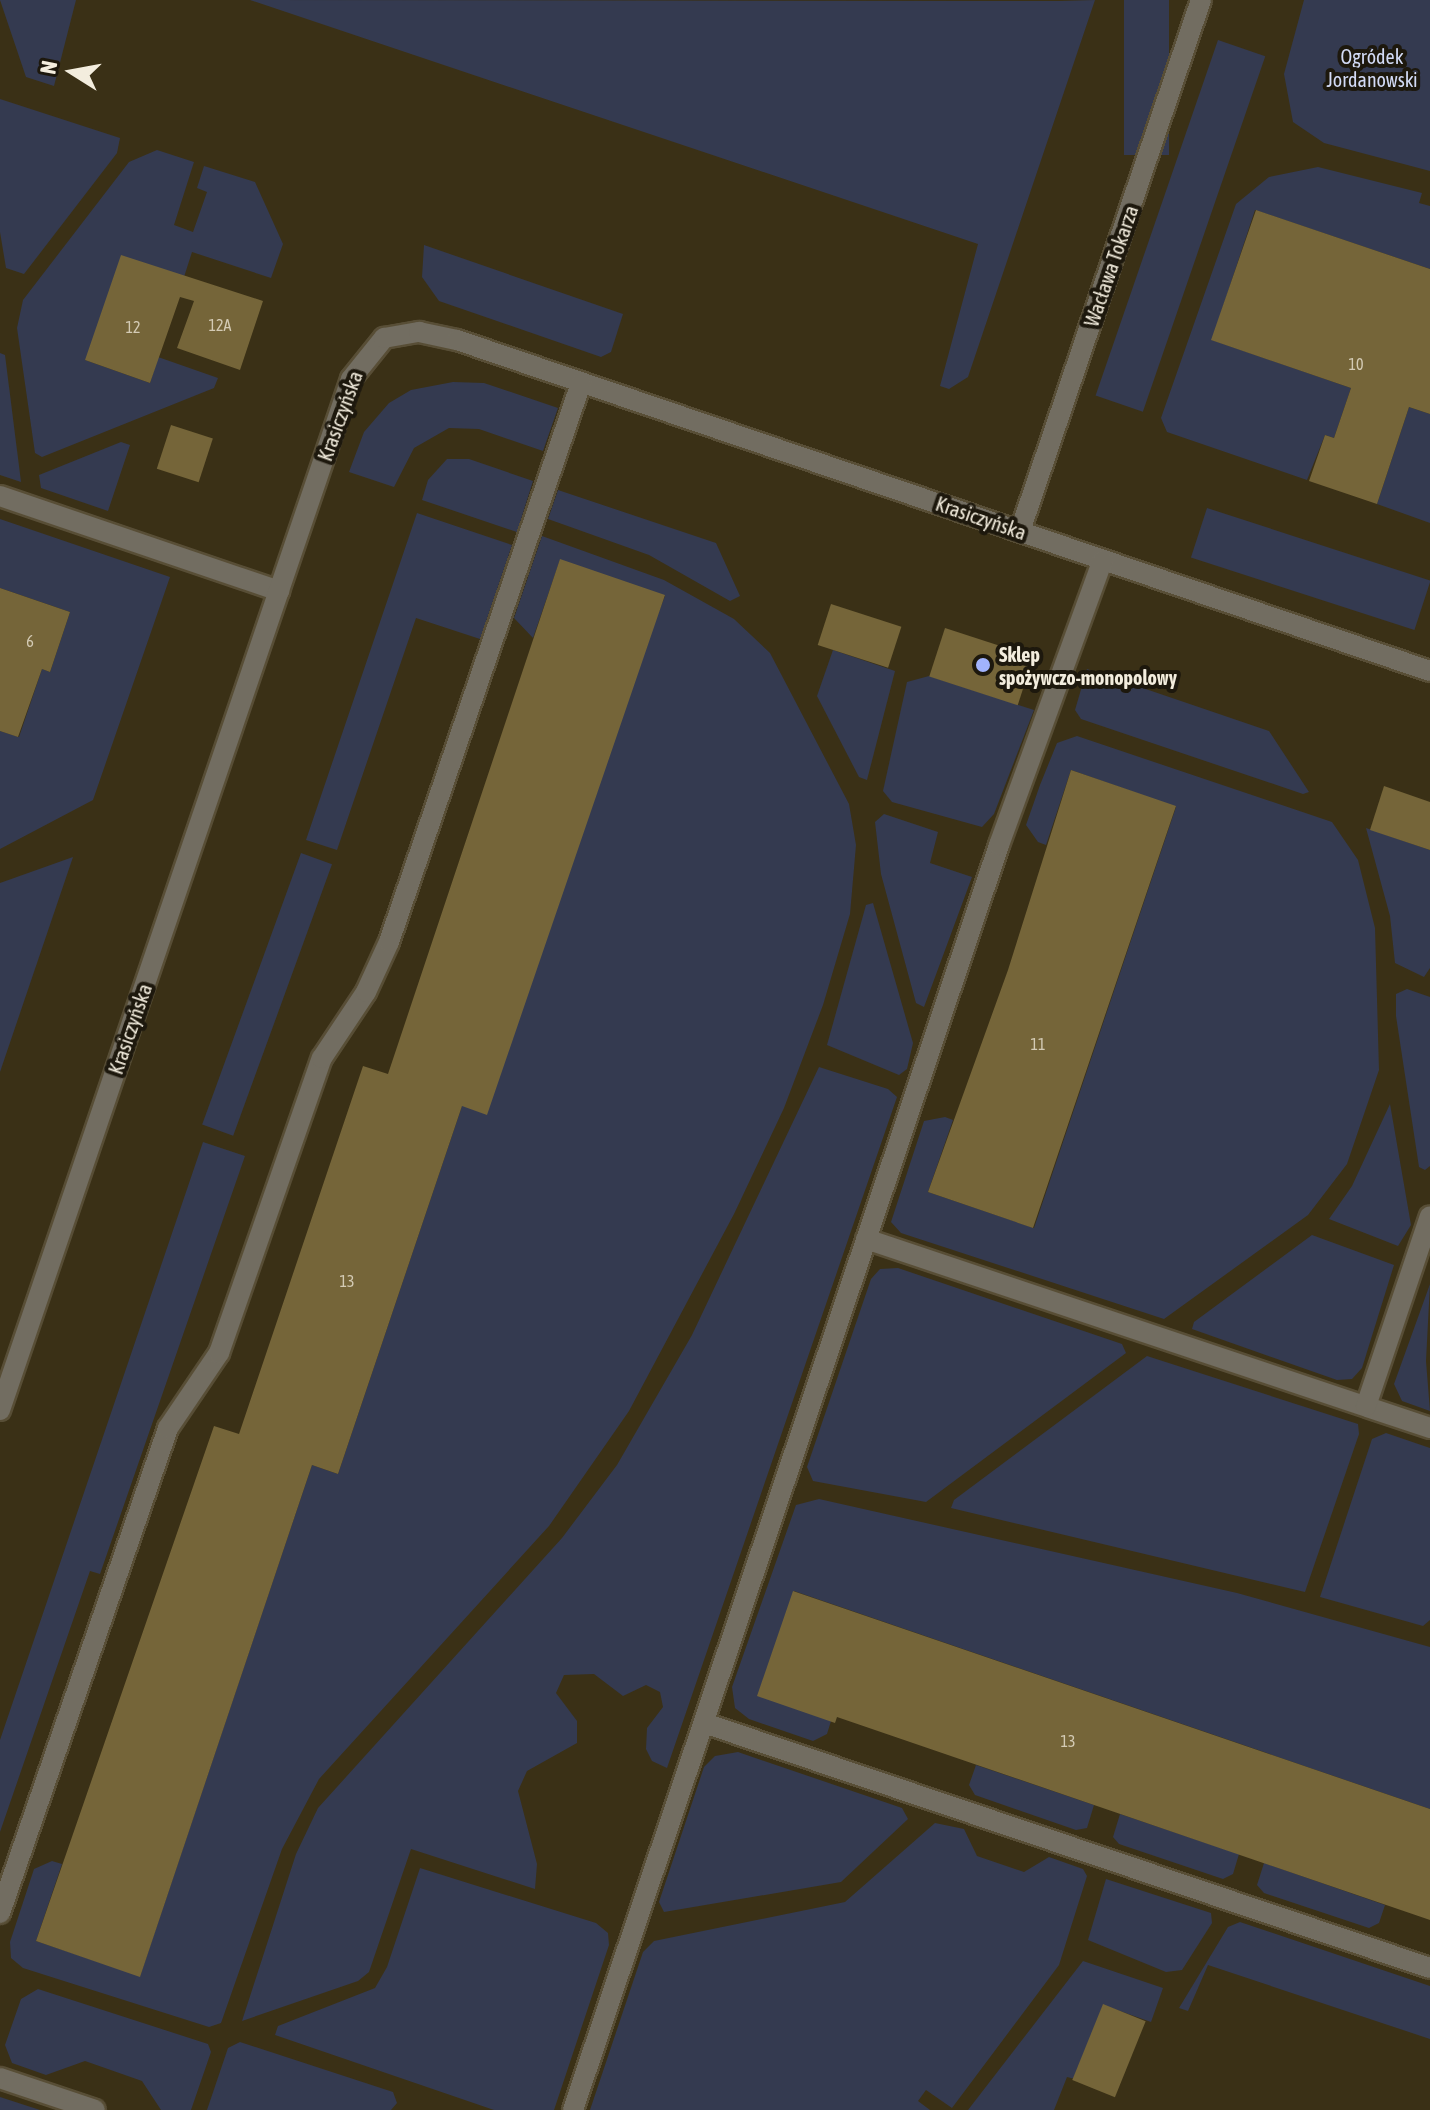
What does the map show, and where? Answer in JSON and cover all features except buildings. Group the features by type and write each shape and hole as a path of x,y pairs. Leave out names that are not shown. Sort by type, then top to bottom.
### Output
{"street":[{"name":"Wacława Tokarza","path":"1020,531 1201,0"},
{"name":"Krasiczyńska","path":"0,1410 351,379 384,338 409,333 438,336 1430,671"},
{"path":"0,1913 168,1428 223,1344 322,1058 366,992 389,942 581,383"},
{"path":"0,496 279,591"},
{"path":"573,2110 999,845 1103,560"},
{"path":"1366,1406 1430,1216"},
{"path":"866,1239 1430,1428"},
{"path":"704,1723 1430,1968"},
{"path":"0,2078 95,2110"}],"green space":[{"path":"0,0 76,0 54,86 26,77"},
{"path":"250,0 1095,0 968,377 949,389 940,386 978,244"},
{"path":"1124,0 1169,0 1169,155 1124,155"},
{"name":"Ogródek Jordanowski","path":"1304,0 1430,0 1430,171 1324,143 1293,122 1284,74"},
{"path":"1218,40 1265,56 1143,412 1096,396"},
{"path":"0,99 120,138 117,153 24,274 6,268 0,232"},
{"path":"157,150 194,162 174,225 193,232 207,192 197,188 204,166 255,182 283,244 271,278 192,252 184,277 85,360 150,383 158,357 218,378 214,388 42,457 35,453 17,328 23,300 129,162"},
{"path":"1318,167 1422,193 1419,203 1430,206 1430,269 1255,210 1212,340 1351,388 1334,438 1325,435 1307,480 1167,432 1161,418 1236,204 1269,177"},
{"path":"424,245 623,314 611,352 601,357 439,301 422,277"},
{"path":"0,353 5,355 21,482 0,475"},
{"path":"453,382 484,383 558,408 543,451 479,429 449,428 414,448 394,487 349,472 364,432 389,403 411,390"},
{"path":"1409,407 1430,414 1430,523 1377,504"},
{"path":"121,442 130,445 108,511 41,488 39,475"},
{"path":"447,459 469,459 533,481 517,532 422,500 428,480"},
{"path":"558,490 716,543 740,596 730,601 649,555 548,519"},
{"path":"1207,508 1430,580 1414,630 1191,557"},
{"path":"417,513 512,545 480,639 416,618 337,850 306,840"},
{"path":"0,519 170,577 93,800 0,849 0,731 19,737 42,669 50,672 70,612 0,588"},
{"path":"542,536 664,580 734,619 770,653 849,804 856,845 850,914 823,1005 784,1108 734,1214 629,1411 549,1526 319,1779 282,1849 221,2023 209,2027 23,1968 11,1958 10,1942 34,1869 52,1861 62,1864 36,1941 140,1976 312,1465 338,1474 462,1106 665,596 560,560 533,638 514,618"},
{"path":"833,650 895,671 867,780 859,777 817,696"},
{"path":"1087,669 1269,731 1309,792 1303,794 1081,719 1075,710"},
{"path":"929,676 1034,710 994,814 982,827 892,802 883,791 907,682"},
{"path":"1077,736 1332,822 1358,860 1375,928 1379,1070 1347,1164 1308,1215 1164,1319 901,1233 891,1222 924,1121 945,1117 953,1120 928,1192 1034,1228 1176,807 1071,770 1046,845 1038,842 1026,825 1040,785 1057,743"},
{"path":"884,814 938,832 930,863 972,877 924,1007 916,1003 881,874 875,822"},
{"path":"1366,828 1430,850 1430,968 1424,977 1395,963 1390,916"},
{"path":"301,853 332,864 233,1136 202,1125"},
{"path":"73,857 0,1072 0,883"},
{"path":"873,903 913,1043 907,1069 899,1075 827,1045 866,905"},
{"path":"1407,989 1430,997 1430,1166 1425,1170 1419,1167 1396,1016 1396,994"},
{"path":"819,1067 888,1089 897,1097 667,1768 652,1761 646,1749 647,1728 663,1707 660,1692 646,1685 623,1696 594,1674 564,1675 556,1693 577,1721 577,1743 527,1771 518,1791 537,1864 535,1889 411,1849 369,1972 358,1981 242,2021 296,1854 318,1808 562,1538 617,1465 692,1335"},
{"path":"1390,1104 1411,1225 1398,1246 1329,1219 1352,1186"},
{"path":"203,1142 245,1156 100,1574 90,1571 0,1832 0,1740"},
{"path":"1312,1235 1394,1265 1362,1368 1352,1379 1337,1380 1192,1329 1194,1322"},
{"path":"898,1268 1122,1344 1126,1353 926,1502 813,1481 807,1467 871,1279 880,1269"},
{"path":"1430,1284 1426,1361 1430,1411 1402,1401 1394,1384"},
{"path":"1147,1356 1358,1424 1359,1434 1305,1592 951,1508 954,1500"},
{"path":"1386,1433 1430,1448 1430,1620 1423,1626 1320,1597 1372,1439"},
{"path":"819,1499 1237,1593 1430,1647 1430,1809 794,1591 831,1721 827,1734 813,1741 749,1719 735,1708 732,1687 796,1505"},
{"path":"738,1752 902,1808 908,1819 841,1882 664,1912 659,1902 704,1767 715,1756"},
{"path":"976,1765 1094,1805 1087,1828 1076,1830 975,1795 969,1785"},
{"path":"1120,1814 1239,1854 1233,1874 1223,1879 1119,1844 1113,1837"},
{"path":"935,1823 964,1829 977,1856 1024,1872 1049,1857 1083,1869 1087,1876 1059,1965 952,2108 926,2090 918,2101 930,2110 590,2110 643,1952 654,1941 845,1902"},
{"path":"1264,1863 1385,1905 1379,1923 1369,1928 1264,1893 1257,1885"},
{"path":"420,1868 596,1923 608,1933 609,1945 554,2110 494,2110 275,2035 278,2026 375,1988 387,1967"},
{"path":"1106,1879 1211,1913 1212,1923 1182,1970 1166,1972 1088,1940"},
{"path":"1240,1922 1430,1986 1430,2039 1208,1965 1188,2011 1179,2008 1228,1927"},
{"path":"1083,1961 1163,1988 1151,2022 1103,2005 1075,2079 1067,2077 1054,2110 968,2110"},
{"path":"38,1989 208,2044 211,2052 191,2110 161,2110 142,2081 85,2061 46,2075 12,2063 5,2045 21,1999"},
{"path":"240,2042 393,2092 397,2103 391,2110 207,2110 228,2048"},
{"path":"0,2097 40,2110 0,2110"}],"place":[{"name":"Sklep spożywczo-monopolowy","path":"983,665"}]}
